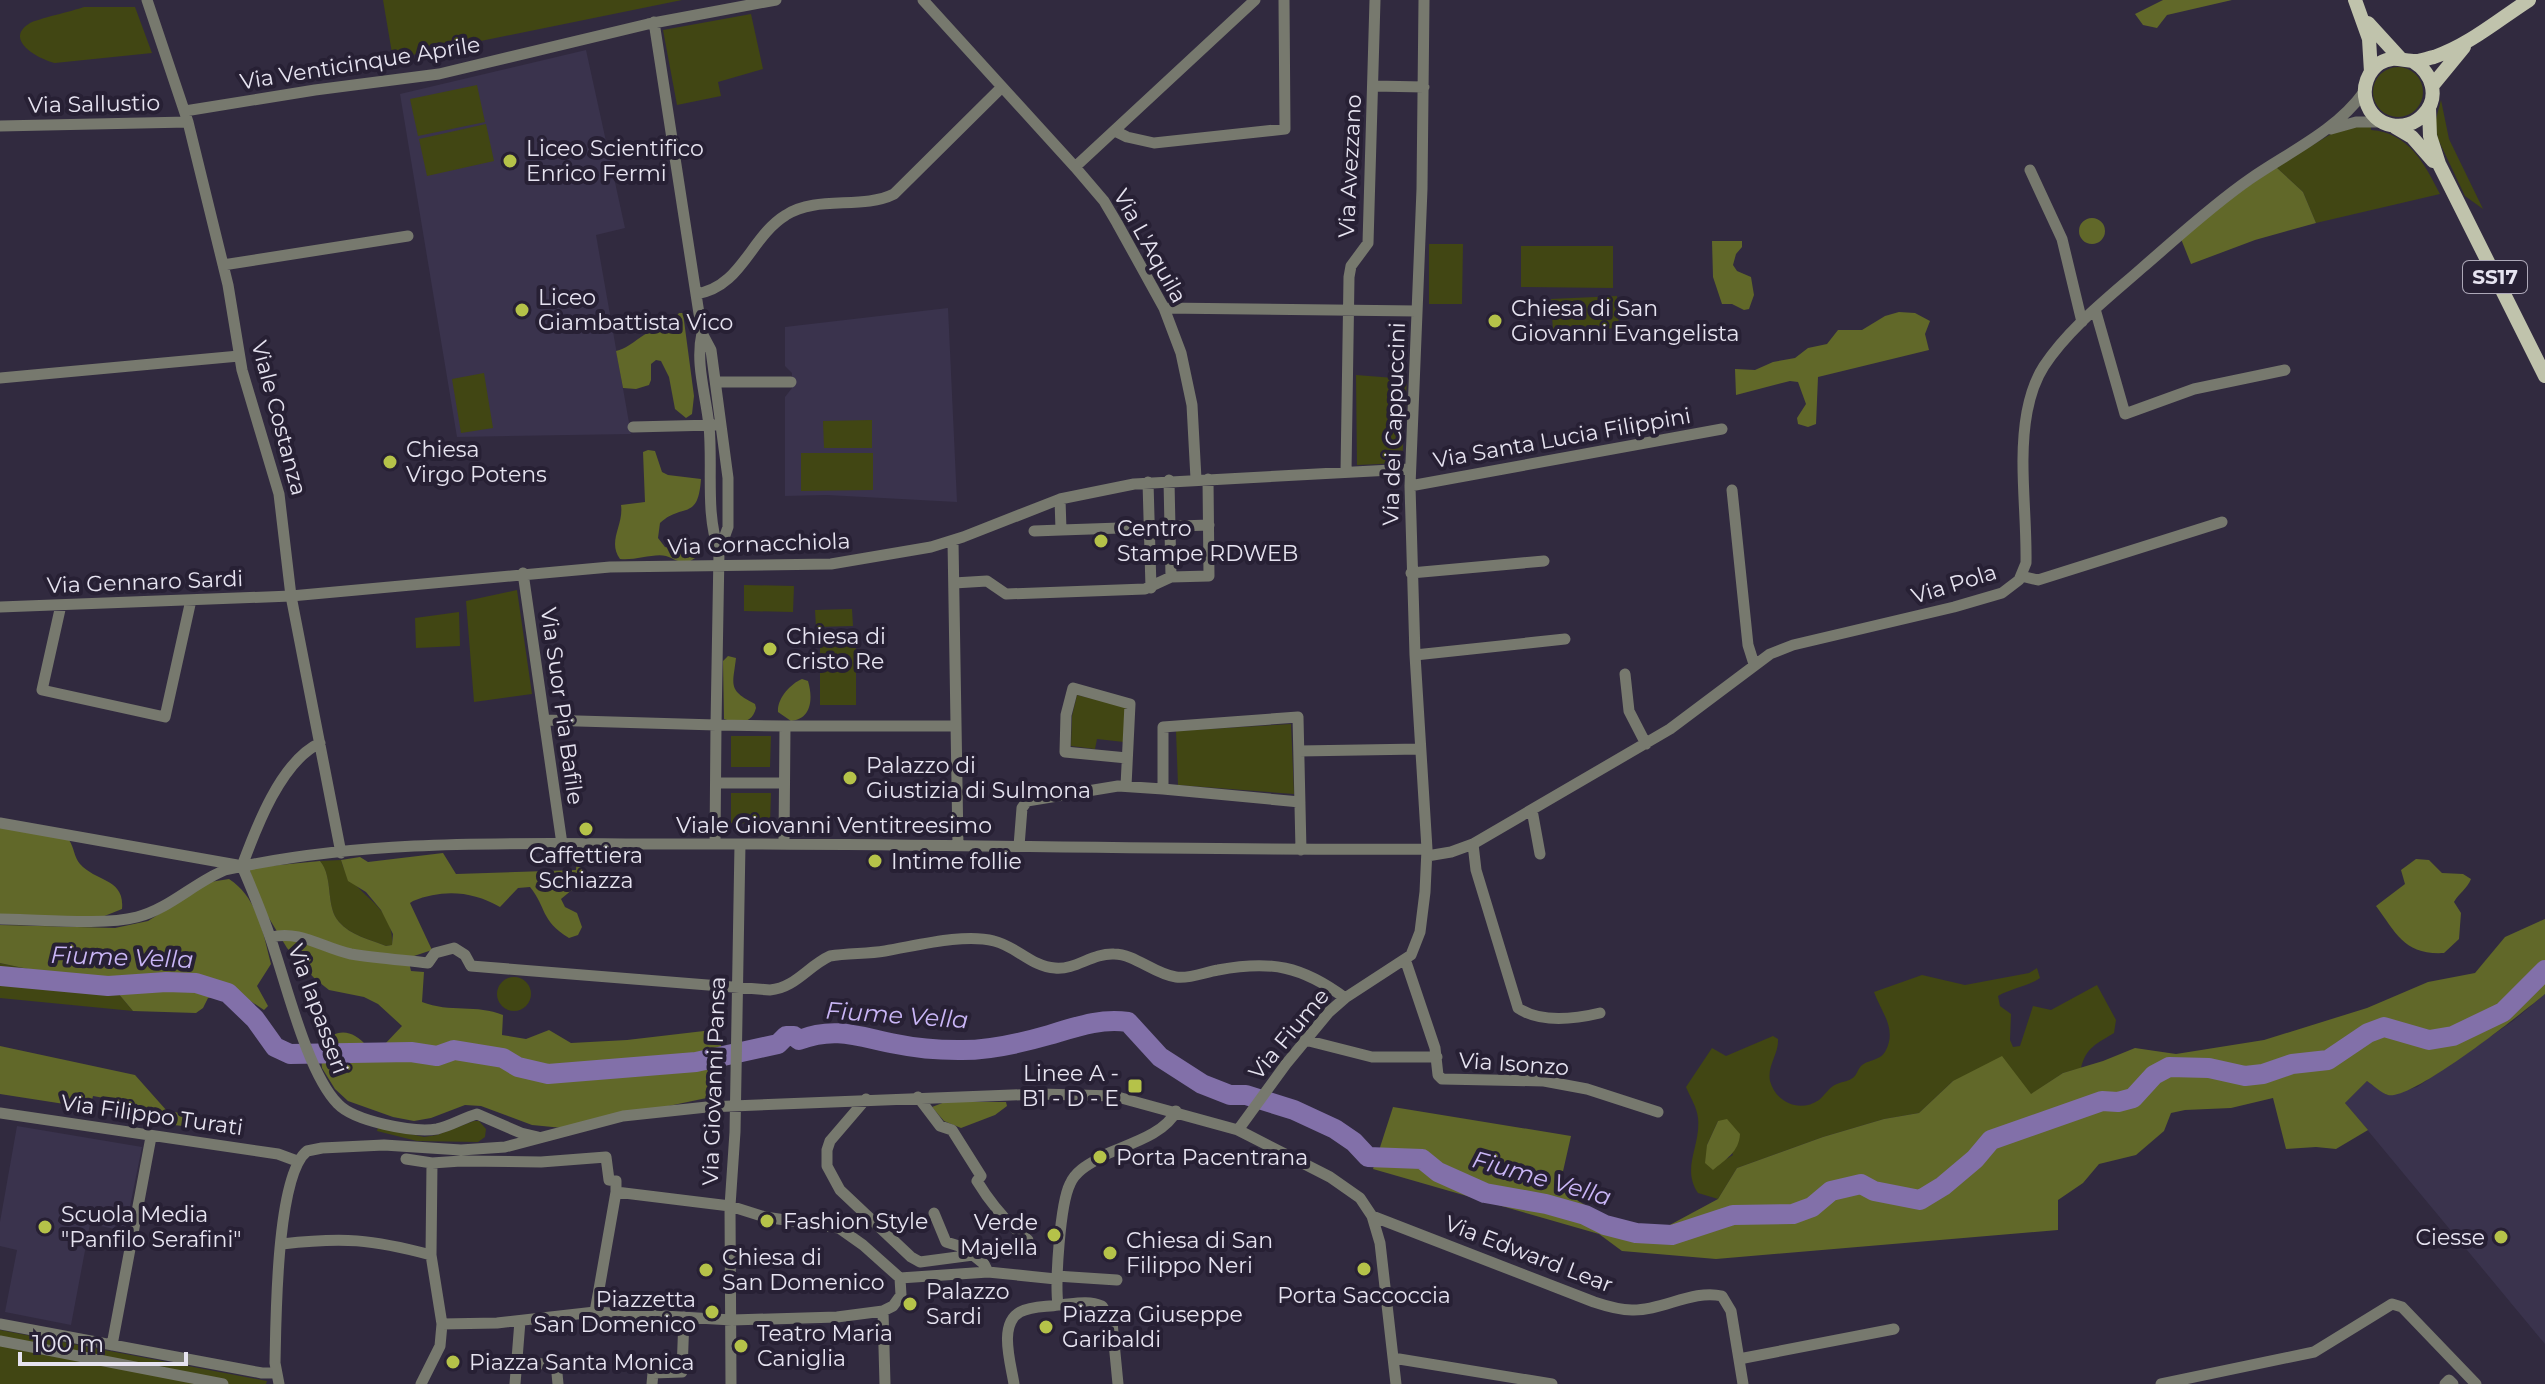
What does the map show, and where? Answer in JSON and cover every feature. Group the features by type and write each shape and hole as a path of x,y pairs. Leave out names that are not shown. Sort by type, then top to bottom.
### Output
{"main road":[{"path":"2445,177 2430,136 2432,86 2473,39 2529,0"},
{"path":"2358,6 2383,42 2424,70 2432,86"},
{"path":"2358,6 2369,39 2371,72 2364,92 2367,106 2386,124 2418,143 2445,177"},
{"path":"2371,72 2382,62 2443,53 2473,39"},
{"path":"2386,124 2408,125 2429,108"},
{"name":"SS17","path":"2445,177 2545,376"}],"street":[{"name":"Viale Costanza","path":"147,0 186,117 223,265 245,384 279,494 291,596 341,853"},
{"name":"Via Venticinque Aprile","path":"186,117 315,90 439,74 654,22 776,0"},
{"name":"Via L'Aquila","path":"923,0 1075,167 1111,212 1164,308 1189,385 1209,525 1209,576 1171,577"},
{"path":"1075,167 1255,0"},
{"path":"1115,131 1154,143 1285,129 1284,0"},
{"name":"Via Avezzano","path":"1346,472 1350,269 1368,243 1375,0"},
{"name":"Via dei Cappuccini","path":"1424,0 1424,87 1410,486 1411,573 1427,852"},
{"path":"654,22 702,333 711,350 728,478 728,527 719,552 715,844"},
{"path":"1374,86 1424,87"},
{"path":"696,294 712,290 730,279 777,222 789,213 803,208 881,199 894,194 1002,87"},
{"name":"Via Pola","path":"1427,852 1451,852 1473,844 1646,744 1686,718 1754,664 1793,645 1954,607 2002,593 2013,586 2021,576 2026,558 2024,442 2027,410 2045,366 2095,309 2233,191 2320,134 2349,111 2364,92"},
{"name":"Via Sallustio","path":"0,126 186,117"},
{"name":"Via Pola","path":"2320,134 2356,122 2386,124"},
{"path":"2030,170 2062,239 2082,322"},
{"path":"223,265 408,236"},
{"path":"1164,308 1417,311"},
{"path":"2095,309 2125,414 2194,389 2285,370"},
{"path":"702,333 698,352 709,426 712,533 719,552"},
{"path":"0,378 239,356"},
{"path":"716,382 791,382"},
{"path":"633,427 722,424"},
{"name":"Via Santa Lucia Filippini","path":"1410,486 1722,429"},
{"name":"Via Cornacchiola","path":"291,596 610,567 809,566 852,562 953,541 1060,499 1148,482 1410,469"},
{"path":"954,583 987,581 1006,594 1151,588 1171,577 1169,480"},
{"path":"1148,482 1151,588"},
{"path":"1732,490 1748,645 1754,664"},
{"path":"1060,499 1061,530"},
{"path":"2021,576 2038,580 2222,522"},
{"path":"1034,531 1209,525"},
{"path":"953,541 958,845"},
{"path":"1411,573 1544,561"},
{"name":"Via Suor Pia Bafile","path":"523,573 562,844"},
{"name":"Via Gennaro Sardi","path":"0,607 291,596"},
{"path":"61,605 42,690 165,717 191,600"},
{"path":"1415,655 1565,639"},
{"path":"1625,674 1629,711 1646,744"},
{"path":"1126,786 1130,704 1073,688 1066,715 1065,752 1127,758"},
{"path":"1163,789 1163,727 1298,717 1301,850"},
{"path":"544,720 716,725 956,726"},
{"path":"784,844 785,726"},
{"path":"242,866 269,800 294,766 320,743"},
{"path":"1299,751 1420,749"},
{"path":"716,783 784,783"},
{"path":"1019,846 1022,808 1027,801 1126,786 1300,802"},
{"path":"1532,810 1540,854"},
{"path":"0,823 242,866"},
{"name":"Viale Giovanni Ventitreesimo","path":"242,866 432,844 958,845 1427,852"},
{"name":"Via Giovanni Pansa","path":"731,1384 730,1206 735,1132 740,844"},
{"path":"1473,844 1476,870 1518,1008 1534,1015 1562,1018 1600,1013"},
{"path":"1405,959 1414,950 1420,932 1427,852"},
{"path":"0,919 111,920 137,917 155,910 209,876 242,866"},
{"name":"Via Iapasseri","path":"242,866 271,937 306,1043 329,1092 340,1107 366,1118 421,1130 435,1130 477,1114 488,1118"},
{"path":"271,937 298,935 349,953 386,959 428,963 435,953 454,948 465,955 471,966 770,990 786,987 830,956 979,939 994,941 1045,967 1055,968 1066,968 1099,955 1122,955 1178,978 1266,965 1295,970 1320,980 1345,998"},
{"name":"Via Fiume","path":"1238,1130 1305,1040 1345,998 1405,959"},
{"name":"Via Isonzo","path":"1405,959 1437,1057 1438,1075 1442,1079 1544,1081 1587,1089 1658,1112"},
{"path":"1305,1040 1372,1057 1437,1057"},
{"path":"0,1324 278,1378 286,1195 297,1161 307,1151 384,1145 478,1150 505,1147 644,1112 918,1097 1114,1096 1238,1130 1330,1177 1360,1198 1372,1216 1380,1243 1396,1384"},
{"path":"918,1097 940,1126 952,1130 981,1176 977,1181 987,1196 1003,1217 1028,1240"},
{"path":"866,1099 830,1141 827,1166 831,1177 840,1190 920,1262 973,1255"},
{"path":"1058,1305 1056,1277 1067,1191 1077,1174 1100,1157 1159,1129 1173,1118 1176,1111"},
{"name":"Via Filippo Turati","path":"0,1113 278,1154 297,1161"},
{"path":"488,1118 521,1133 542,1137"},
{"path":"488,1118 505,1147 507,1160"},
{"path":"112,1345 151,1137"},
{"path":"406,1159 432,1163 541,1162 606,1157 609,1180 616,1181 616,1192 595,1312"},
{"path":"421,1384 440,1346 442,1324 431,1255 432,1163"},
{"path":"442,1324 520,1321 595,1312 732,1320 807,1319 883,1311 893,1306 901,1295 900,1278 839,1228 765,1217 730,1206 616,1192"},
{"path":"934,1213 946,1242 973,1255 988,1272"},
{"name":"Via Edward Lear","path":"1372,1216 1594,1302 1617,1308 1634,1311 1704,1295 1722,1296 1729,1305 1739,1359"},
{"path":"282,1244 361,1239 431,1255"},
{"path":"900,1278 988,1272 1117,1280"},
{"path":"1014,1384 1008,1339 1010,1324 1020,1312 1094,1303 1106,1310 1112,1322 1118,1384"},
{"path":"2161,1384 2195,1381 2314,1352 2392,1304 2402,1307 2476,1384"},
{"path":"883,1311 885,1384"},
{"path":"652,1384 653,1373 682,1372 684,1317"},
{"path":"515,1384 520,1321"},
{"path":"1743,1384 1739,1359 1894,1329"},
{"path":"0,1341 223,1384"},
{"path":"1393,1358 1552,1384"},
{"path":"518,1365 556,1363 558,1384"},
{"path":"2445,1384 2449,1380 2453,1384"}],"shaded area":[{"path":"586,50 625,228 596,235 631,434 457,437 400,94"},
{"path":"948,308 957,502 827,495 785,496 785,397 792,388 792,373 785,366 785,327"},
{"name":"Ciesse","path":"2545,994 2545,1344 2345,1103 2367,1081 2387,1095 2417,1087 2513,1021"},
{"name":"Scuola Media \"Panfilo Serafini\"","path":"17,1126 142,1147 125,1231 90,1224 71,1325 5,1312 17,1250 0,1246 0,1222"}],"green space":[{"path":"383,0 682,0 393,59"},
{"path":"2163,0 2232,0 2167,15 2157,28 2143,25 2135,14"},
{"path":"84,7 135,7 152,53 55,63 33,54 22,42 22,29 30,23"},
{"path":"751,14 763,69 718,82 721,96 677,105 663,30"},
{"path":"2398,67 2416,74 2423,92 2416,110 2398,117 2380,110 2373,92 2380,74"},
{"path":"477,85 485,122 418,136 410,99"},
{"path":"2441,100 2449,139 2483,209 2465,196 2438,139 2435,123"},
{"path":"486,124 494,161 427,176 419,139"},
{"path":"2359,124 2371,125 2371,130 2384,132 2405,143 2428,171 2440,194 2316,223 2303,192 2276,167 2336,131"},
{"path":"2276,167 2303,192 2316,223 2255,240 2191,264 2181,239 2214,210"},
{"path":"2092,218 2101,222 2105,231 2101,240 2092,244 2083,240 2079,231 2083,222"},
{"path":"1712,241 1742,241 1733,265 1737,271 1751,277 1754,295 1749,309 1722,304 1713,277"},
{"path":"1429,244 1463,244 1462,304 1429,304"},
{"path":"1521,246 1613,246 1613,288 1521,287"},
{"path":"1617,296 1619,328 1553,331 1551,299"},
{"path":"1899,312 1915,313 1930,321 1925,334 1929,350 1818,377 1816,424 1808,427 1798,424 1797,418 1806,404 1798,382 1790,381 1736,395 1735,369 1755,370 1773,362 1795,358 1808,348 1827,344 1838,330 1862,330 1885,316"},
{"path":"679,313 683,313 694,396 692,414 686,418 675,409 669,377 661,361 651,364 649,385 636,389 623,388 616,351 651,331 665,329"},
{"path":"484,373 493,428 461,433 452,379"},
{"path":"1356,375 1407,379 1402,463 1357,465"},
{"path":"872,420 872,448 824,448 823,421"},
{"path":"655,451 662,472 701,479 697,501 693,506 660,523 658,538 665,547 694,553 695,558 687,562 661,555 620,559 616,552 621,505 645,502 643,452"},
{"path":"801,453 873,453 873,490 801,491"},
{"path":"744,585 794,586 793,612 744,611"},
{"path":"517,590 532,694 474,702 466,601"},
{"path":"852,609 853,626 816,627 815,610"},
{"path":"459,612 460,646 416,648 415,618"},
{"path":"820,633 856,633 856,705 820,705"},
{"path":"728,656 736,658 733,681 736,690 755,704 754,713 748,720 735,722 724,719 723,661"},
{"path":"802,679 808,681 809,707 803,716 791,721 778,712 778,707 785,692"},
{"path":"1077,695 1126,707 1124,742 1097,739 1095,749 1071,746 1072,716"},
{"path":"1291,724 1294,794 1178,785 1176,731"},
{"path":"731,736 771,736 770,767 731,767"},
{"path":"731,793 771,793 770,824 731,823"},
{"path":"0,825 69,840 80,864 119,891 122,909 97,919 0,914"},
{"path":"443,853 456,874 576,870 577,853 584,877 561,899 565,907 577,913 582,927 578,935 569,938 560,932 548,919 530,887 518,888 500,907 468,895 446,893 413,901 410,903 432,950 408,958 411,971 424,972 422,1002 503,1015 502,1035 526,1039 549,1030 571,1043 721,1029 721,1095 563,1128 532,1125 481,1106 465,1105 414,1121 348,1101 335,1089 322,1068 320,1045 332,1035 344,1032 368,1047 384,1045 402,1026 378,1004 364,997 329,990 315,979 287,948 261,905 249,868 320,861 327,875 332,908 339,922 355,934 386,946 392,945 393,934 381,910 366,892 348,881 341,860 360,857 368,862"},
{"path":"2416,859 2429,860 2442,873 2463,874 2471,879 2454,902 2461,913 2459,939 2444,953 2430,953 2410,946 2396,934 2376,906 2405,884 2401,870"},
{"path":"341,860 353,882 386,918 392,945 386,946 355,934 335,916 327,876 320,861"},
{"path":"229,879 253,906 265,940 271,964 257,986 268,1006 264,1010 240,994 208,998 196,1013 133,1011 102,978 42,972 0,963 0,925 115,928 148,921 210,882"},
{"path":"2545,919 2545,994 2467,1054 2401,1093 2388,1095 2367,1081 2345,1103 2368,1130 2336,1149 2286,1149 2273,1098 2231,1108 2171,1113 2164,1131 2136,1155 2099,1164 2083,1183 2058,1200 2058,1230 1716,1259 1622,1251 1599,1234 1373,1169 1393,1107 1571,1136 1559,1189 1598,1213 1622,1222 1666,1227 1718,1199 1737,1168 1823,1137 1884,1119 1919,1113 1953,1081 2002,1056 2031,1094 2063,1073 2135,1048 2176,1054 2264,1040 2367,1008 2428,982 2475,973 2505,937"},
{"path":"0,963 42,972 102,978 133,1011 0,998"},
{"path":"2037,968 2040,978 1998,996 2000,1006 2011,1014 2010,1040 2013,1047 2020,1046 2033,1006 2051,1010 2097,985 2116,1020 2114,1033 2089,1050 2081,1068 2063,1073 2030,1095 1953,1081 1919,1113 1884,1119 1823,1137 1737,1168 1718,1199 1698,1193 1693,1184 1691,1166 1698,1118 1686,1087 1712,1048 1726,1056 1773,1036 1778,1039 1770,1070 1773,1089 1790,1104 1804,1106 1819,1100 1834,1085 1852,1079 1861,1066 1884,1054 1889,1042 1889,1027 1874,992 1922,975 1965,985 2029,973","holes":["1718,1121 1733,1155 1723,1161 1707,1145"]},
{"path":"514,977 526,982 531,994 526,1006 514,1011 502,1006 497,994 502,982"},
{"path":"0,1046 135,1075 167,1111 193,1115 192,1127 137,1121 137,1104 93,1096 90,1108 0,1094"},
{"path":"945,1102 1006,1102 1007,1106 995,1115 961,1128 944,1121 932,1107"},
{"path":"1727,1119 1740,1134 1739,1140 1731,1155 1713,1170 1705,1163 1707,1145 1718,1121"},
{"path":"479,1121 486,1129 485,1137 478,1142 417,1141 377,1131 378,1127 424,1137"},
{"path":"0,1330 267,1381 266,1384 0,1384"}],"waterway":[{"name":"Fiume Vella","path":"0,976 108,986 196,983 228,993 255,1019 275,1047 290,1054 411,1052 437,1056 454,1050 503,1058 518,1067 548,1074 696,1062 778,1044 786,1036 799,1040 836,1033 919,1048 969,1050 1016,1044 1098,1022 1128,1022 1160,1057 1202,1084 1230,1095 1246,1095 1294,1110 1335,1129 1368,1157 1422,1159 1438,1172 1485,1193 1546,1204 1636,1233 1672,1235 1733,1215 1793,1214 1812,1207 1831,1191 1861,1184 1874,1191 1920,1200 1943,1186 1975,1159 1991,1140 2102,1101 2118,1102 2133,1098 2154,1075 2169,1067 2209,1068 2245,1076 2263,1074 2292,1064 2328,1060 2368,1033 2384,1027 2429,1040 2453,1036 2503,1012 2545,970"}],"place":[{"name":"Liceo Scientifico Enrico Fermi","path":"510,161"},
{"name":"Liceo Giambattista Vico","path":"522,310"},
{"name":"Chiesa di San Giovanni Evangelista","path":"1495,321"},
{"name":"Chiesa Virgo Potens","path":"390,462"},
{"name":"Centro Stampe RDWEB","path":"1101,541"},
{"name":"Chiesa di Cristo Re","path":"770,649"},
{"name":"Palazzo di Giustizia di Sulmona","path":"850,778"},
{"name":"Caffettiera Schiazza","path":"586,829"},
{"name":"Intime follie","path":"875,861"},
{"name":"Linee A - B1 - D - E","path":"1135,1086"},
{"name":"Porta Pacentrana","path":"1100,1157"},
{"name":"Fashion Style","path":"767,1221"},
{"name":"Scuola Media \"Panfilo Serafini\"","path":"45,1227"},
{"name":"Verde Majella","path":"1054,1235"},
{"name":"Ciesse","path":"2501,1237"},
{"name":"Chiesa di San Filippo Neri","path":"1110,1253"},
{"name":"Porta Saccoccia","path":"1364,1269"},
{"name":"Chiesa di San Domenico","path":"706,1270"},
{"name":"Palazzo Sardi","path":"910,1304"},
{"name":"Piazzetta San Domenico","path":"712,1312"},
{"name":"Piazza Giuseppe Garibaldi","path":"1046,1327"},
{"name":"Teatro Maria Caniglia","path":"741,1346"},
{"name":"Piazza Santa Monica","path":"453,1362"}]}
